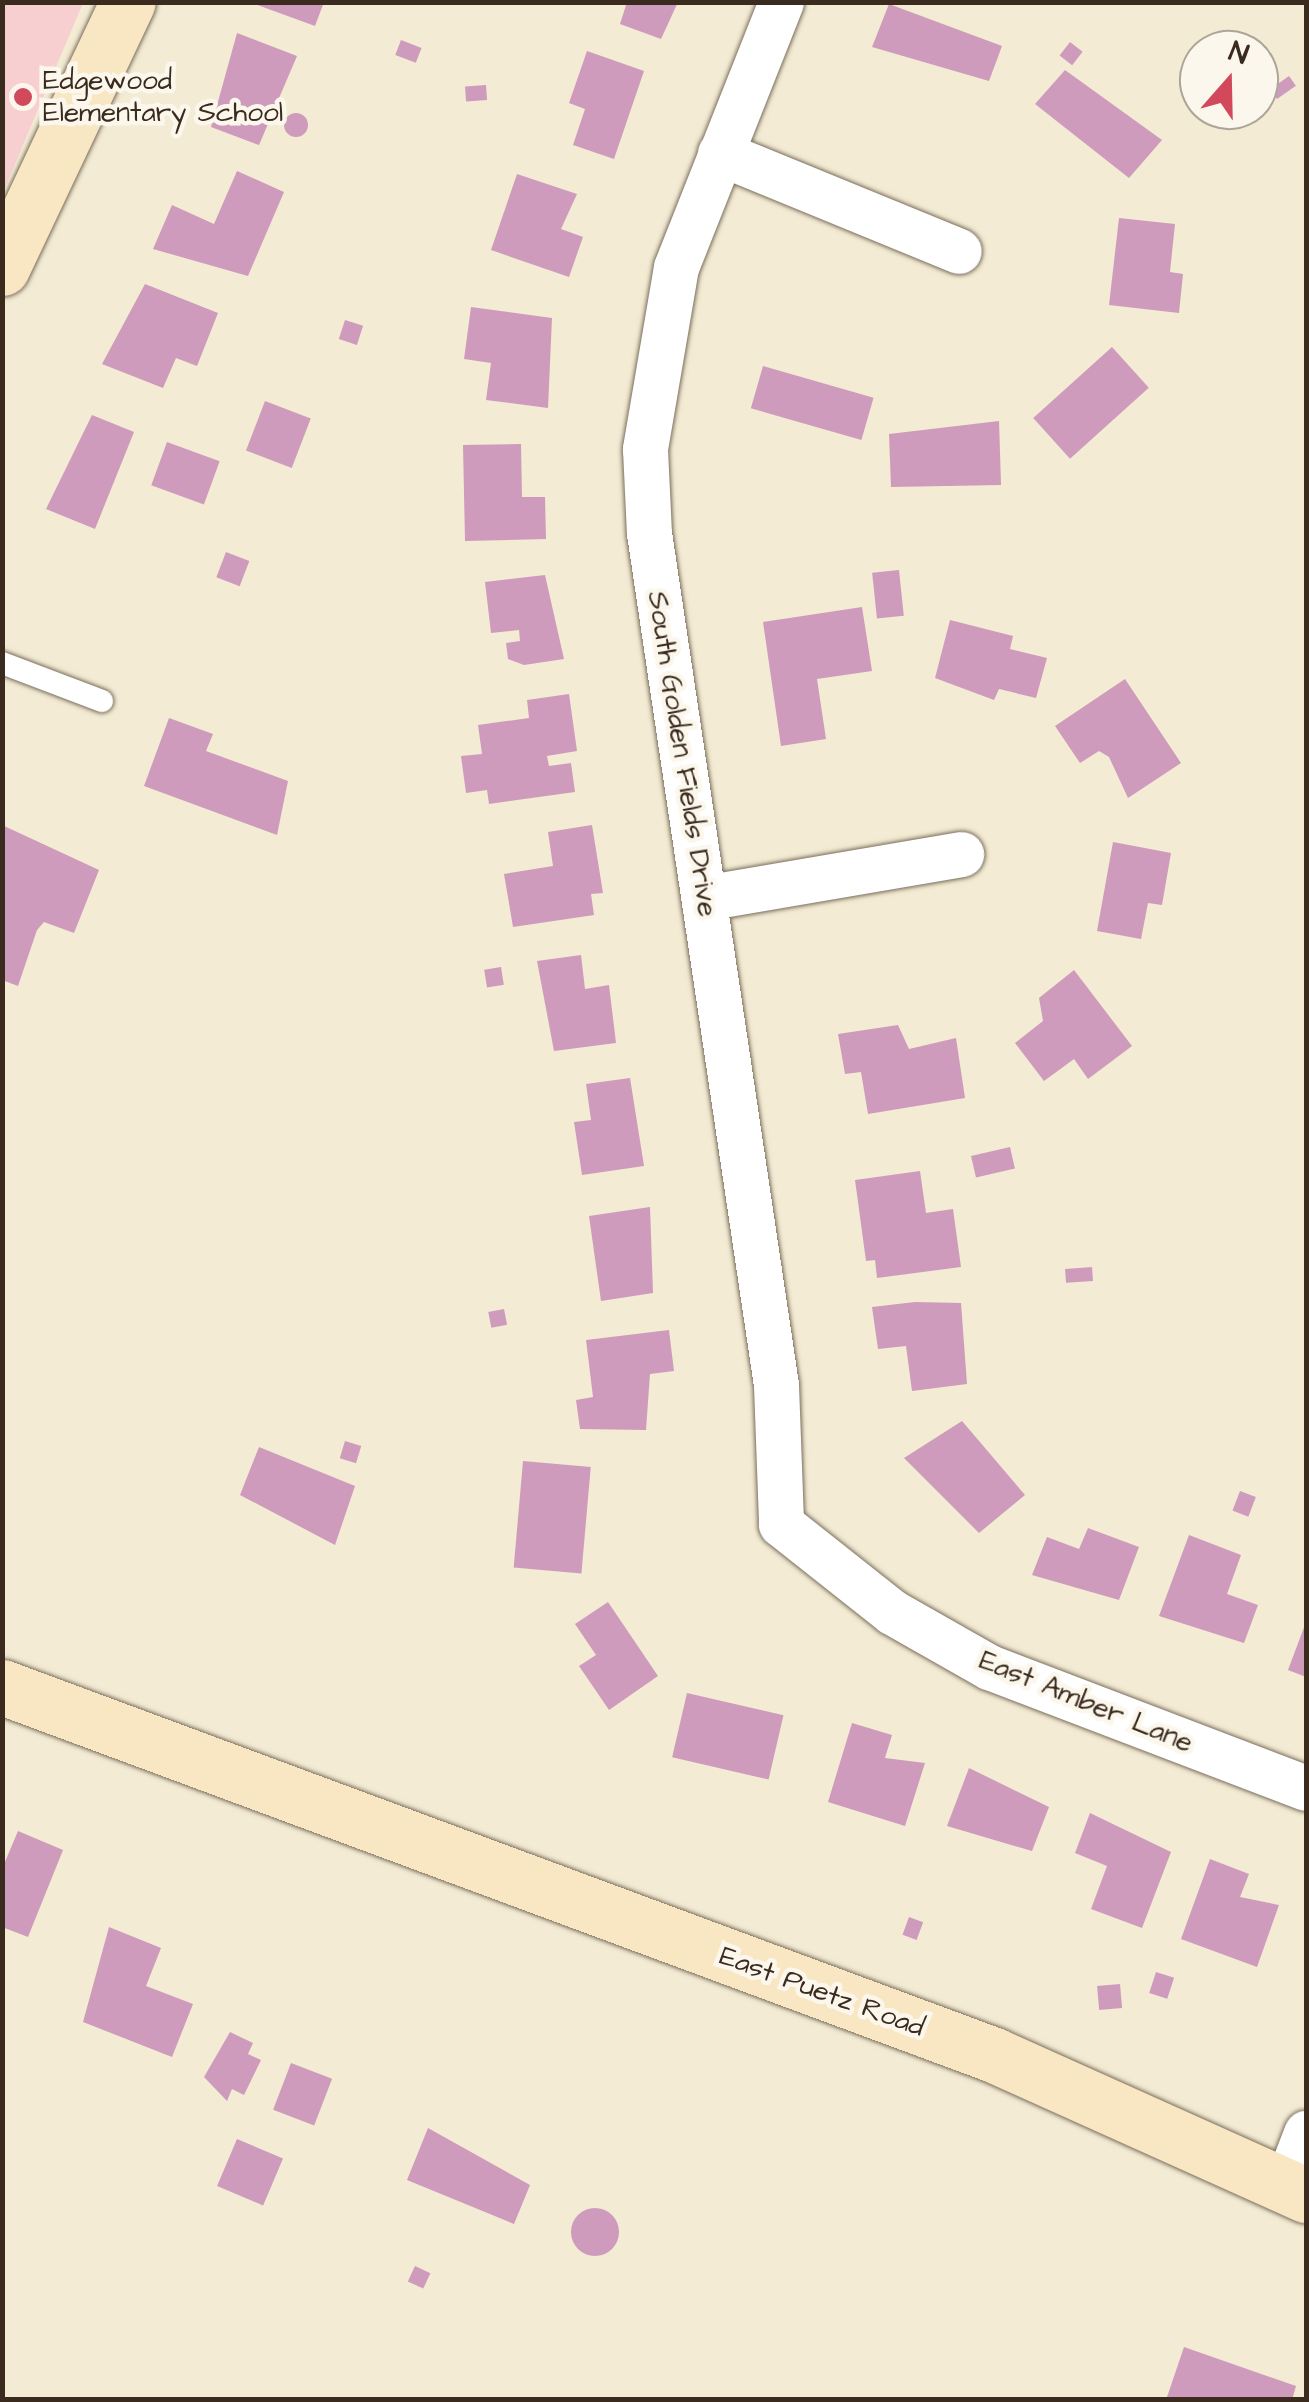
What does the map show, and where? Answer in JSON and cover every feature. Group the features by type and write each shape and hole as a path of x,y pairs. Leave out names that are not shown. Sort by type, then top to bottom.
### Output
{"street":[{"path":"2,268 128,2"},
{"name":"South Golden Fields Drive","path":"781,2 676,267 645,450 649,533 776,1384 781,1524"},
{"path":"720,153 959,252"},
{"path":"704,898 960,854"},
{"name":"East Amber Lane","path":"781,1524 892,1612 989,1667 1306,1788"},
{"name":"East Puetz Road","path":"2,1686 328,1811 994,2055 1296,2190"},
{"name":"East Puetz Road","path":"2,1718 328,1811"},
{"path":"1296,2190 1306,2133"}],"lane":[{"path":"2,663 102,701"}],"shaded area":[{"name":"Edgewood Elementary School","path":"2,3 83,3 3,192"}],"building":[{"path":"249,2 324,2 315,26"},
{"path":"627,2 678,2 661,39 620,24"},
{"path":"889,4 1002,46 989,81 872,47"},
{"path":"237,33 297,56 259,145 211,127"},
{"path":"401,40 422,48 416,63 395,55"},
{"path":"1070,42 1083,52 1072,65 1060,55"},
{"path":"587,51 644,71 614,159 573,145 585,109 569,103"},
{"path":"1065,70 1162,140 1129,178 1035,104"},
{"path":"1289,76 1296,86 1279,98 1279,83"},
{"path":"486,85 487,100 466,101 465,86"},
{"path":"296,113 308,125 296,137 284,125"},
{"path":"237,171 284,192 248,276 153,249 172,205 214,224"},
{"path":"517,174 577,194 561,229 583,237 569,277 491,250"},
{"path":"1119,218 1175,224 1170,272 1183,274 1179,313 1109,305"},
{"path":"145,284 218,313 197,366 176,358 163,388 102,364"},
{"path":"471,307 552,318 548,408 486,400 491,363 464,359"},
{"path":"345,320 363,326 357,345 339,339"},
{"path":"1112,347 1149,388 1070,459 1033,418"},
{"path":"763,366 874,398 861,440 751,408"},
{"path":"265,401 311,419 292,468 246,450"},
{"path":"92,415 134,432 95,529 46,509"},
{"path":"999,421 1001,485 891,487 889,434"},
{"path":"167,442 220,461 204,504 151,485"},
{"path":"521,444 522,497 545,497 546,539 465,541 463,445"},
{"path":"226,552 249,561 240,586 216,577"},
{"path":"899,570 904,616 877,619 872,573"},
{"path":"545,575 564,659 524,665 508,659 506,643 520,641 519,630 491,633 485,582"},
{"path":"862,607 872,671 817,679 826,739 781,746 763,622"},
{"path":"950,620 1013,636 1010,649 1047,658 1036,698 999,689 994,700 935,678"},
{"path":"1125,679 1181,763 1128,798 1109,757 1099,751 1080,763 1055,726"},
{"path":"569,694 577,751 547,756 549,766 571,763 575,792 489,804 487,790 466,793 461,756 482,754 478,725 529,718 527,700"},
{"path":"169,718 213,734 206,751 288,781 277,835 144,786"},
{"path":"2,825 99,870 74,933 44,922 37,930 18,986 2,980"},
{"path":"592,825 603,893 591,894 594,915 513,927 504,874 553,866 548,832"},
{"path":"1113,842 1171,853 1162,905 1148,903 1141,939 1097,931"},
{"path":"581,955 585,989 609,985 616,1043 554,1051 537,961"},
{"path":"501,967 504,985 487,987 484,970"},
{"path":"1074,970 1132,1046 1088,1079 1074,1059 1044,1081 1015,1043 1043,1021 1039,998"},
{"path":"898,1025 909,1049 956,1038 965,1098 868,1114 861,1072 845,1074 838,1034"},
{"path":"630,1078 644,1166 582,1175 574,1122 591,1120 586,1084"},
{"path":"1010,1147 1015,1168 976,1177 971,1156"},
{"path":"920,1171 926,1213 953,1209 961,1267 877,1278 875,1260 866,1261 855,1180"},
{"path":"650,1207 653,1293 601,1301 589,1216"},
{"path":"1092,1267 1093,1281 1066,1283 1065,1269"},
{"path":"915,1302 961,1303 967,1384 912,1391 906,1346 878,1349 872,1307"},
{"path":"504,1309 507,1325 491,1328 488,1312"},
{"path":"669,1330 674,1371 650,1374 646,1430 580,1429 576,1400 593,1397 586,1340"},
{"path":"962,1421 1025,1495 979,1533 904,1458"},
{"path":"345,1441 361,1446 356,1463 340,1458"},
{"path":"259,1447 355,1486 335,1545 240,1495"},
{"path":"523,1461 591,1467 581,1574 514,1568"},
{"path":"1240,1491 1256,1497 1248,1517 1232,1511"},
{"path":"1088,1528 1139,1547 1119,1600 1032,1575 1047,1537 1079,1549"},
{"path":"1189,1535 1241,1555 1227,1594 1258,1605 1244,1643 1159,1616"},
{"path":"608,1602 658,1676 609,1710 579,1666 596,1655 575,1624"},
{"path":"1306,1622 1306,1677 1288,1670"},
{"path":"687,1693 783,1715 769,1780 672,1757"},
{"path":"852,1723 892,1735 885,1758 925,1763 905,1826 828,1802"},
{"path":"969,1768 1049,1807 1032,1851 947,1826"},
{"path":"1090,1813 1171,1852 1142,1928 1091,1909 1107,1866 1075,1853"},
{"path":"18,1831 63,1850 28,1937 2,1927 2,1869"},
{"path":"1210,1859 1249,1874 1240,1897 1279,1905 1257,1967 1181,1939"},
{"path":"909,1917 923,1922 917,1940 903,1935"},
{"path":"109,1927 161,1948 146,1986 193,2004 172,2057 83,2022"},
{"path":"1156,1972 1174,1978 1167,1999 1149,1993"},
{"path":"1120,1984 1122,2008 1099,2010 1097,1986"},
{"path":"230,2032 253,2043 248,2054 261,2060 244,2095 232,2089 227,2101 204,2077"},
{"path":"291,2063 332,2079 314,2125 273,2110"},
{"path":"428,2128 530,2185 514,2224 407,2180"},
{"path":"237,2139 283,2159 263,2205 217,2186"},
{"path":"595,2208 612,2215 619,2232 612,2249 595,2256 578,2249 571,2232 578,2215"},
{"path":"415,2266 430,2273 423,2289 408,2281"},
{"path":"1184,2347 1296,2386 1292,2400 1166,2400"}],"place":[{"name":"Edgewood Elementary School","path":"23,97"}]}
